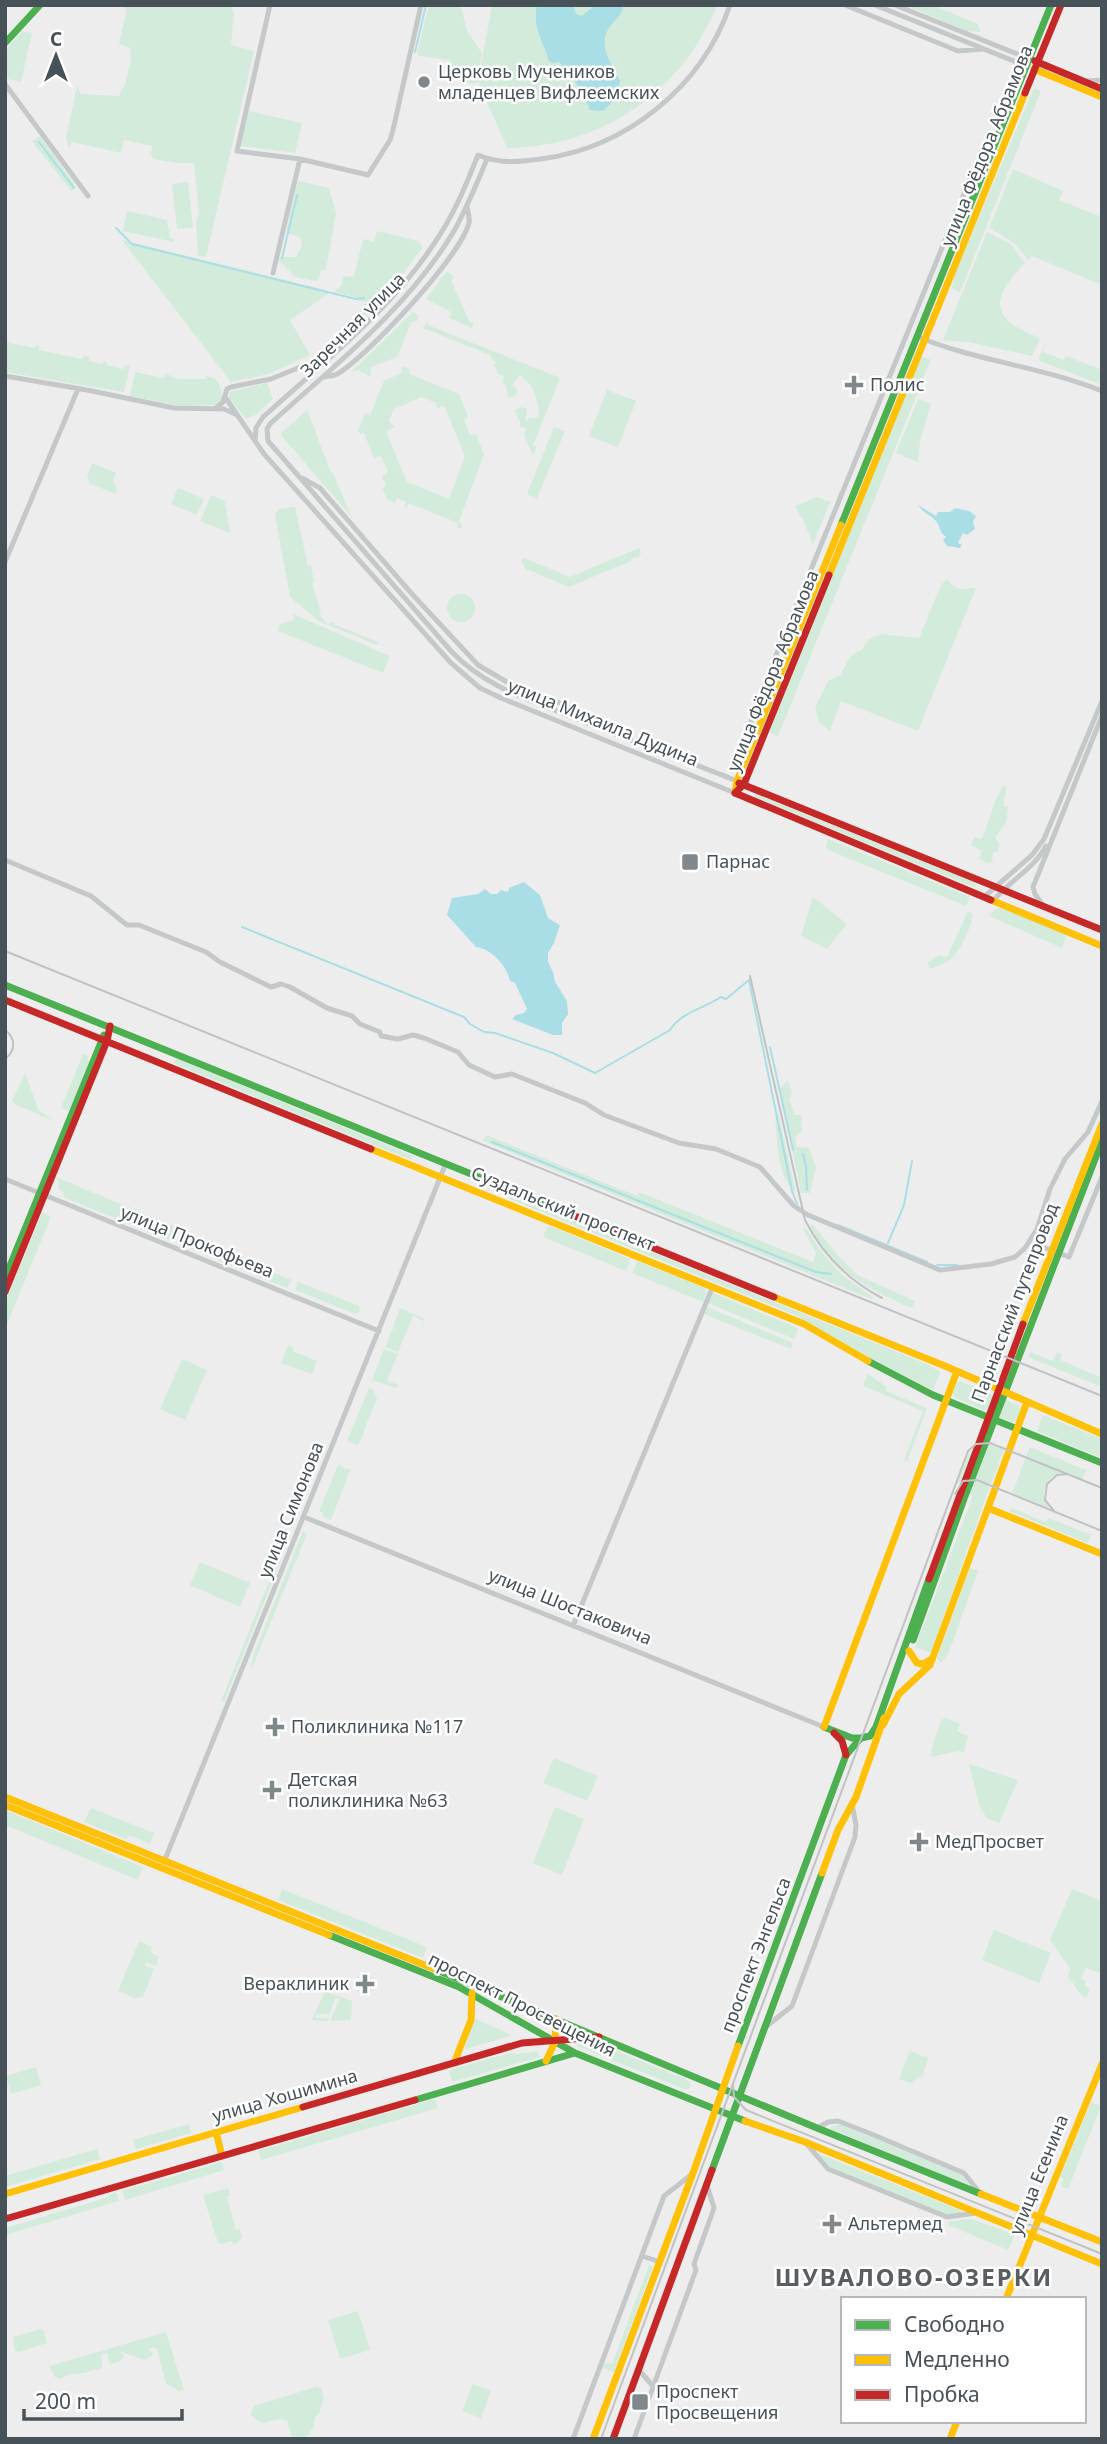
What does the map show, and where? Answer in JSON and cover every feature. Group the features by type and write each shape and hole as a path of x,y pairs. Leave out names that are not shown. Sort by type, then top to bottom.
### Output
{"main road":[{"path":"5,43 40,5"},
{"name":"улица Фёдора Абрамова","path":"735,793 921,338 1051,5"},
{"name":"улица Фёдора Абрамова","path":"740,783 754,741 1061,5"},
{"path":"1028,62 1102,97"},
{"path":"1037,66 1102,89"},
{"name":"улица Михаила Дудина","path":"740,783 1102,930"},
{"name":"улица Михаила Дудина","path":"735,793 1102,946"},
{"path":"5,999 12,995 8,986"},
{"name":"Суздальский проспект","path":"8,986 957,1371 1102,1434"},
{"name":"Суздальский проспект","path":"5,999 804,1324 879,1368 946,1401 1102,1463"},
{"path":"5,1292 110,1026"},
{"name":"Парнасский путепровод","path":"963,1495 1060,1228 1102,1124"},
{"name":"Парнасский путепровод","path":"963,1495 1102,1141"},
{"path":"5,1278 42,1194"},
{"path":"824,1727 957,1371"},
{"name":"проспект Энгельса","path":"882,1728 897,1698 927,1669 933,1657 1027,1402"},
{"name":"проспект Энгельса","path":"613,2439 838,1830 852,1804 882,1728 963,1495"},
{"name":"проспект Энгельса","path":"593,2439 846,1755 861,1738 870,1736 876,1727 963,1495"},
{"path":"988,1508 1102,1554"},
{"path":"909,1651 912,1660 918,1664 926,1663 933,1657"},
{"name":"улица Шостаковича","path":"824,1727 852,1738 861,1738"},
{"name":"улица Шостаковича","path":"824,1727 842,1741 846,1755"},
{"name":"проспект Просвещения","path":"5,1797 472,1993 575,2053 1102,2264"},
{"name":"проспект Просвещения","path":"5,1805 163,1864 600,2036 817,2128 1102,2242"},
{"path":"454,2063 472,2015 472,1993"},
{"path":"546,2061 555,2042 556,2019"},
{"path":"522,2024 526,2033 522,2043"},
{"name":"улица Хошимина","path":"5,2193 522,2043 600,2036"},
{"path":"5,2219 575,2053 575,2040"},
{"name":"улица Есенина","path":"1007,2297 1102,2064"},
{"path":"216,2132 222,2156"}],"street":[{"path":"270,5 237,151 300,159 368,175 390,141 421,5"},
{"path":"487,159 500,162 523,161 574,152 596,145 633,126 660,107 695,71 715,39 730,5"},
{"path":"845,5 958,51 984,49"},
{"path":"875,5 984,49 1028,62"},
{"path":"895,5 1028,62"},
{"path":"1086,82 1102,80"},
{"path":"5,84 88,196"},
{"path":"754,741 751,723 753,712 883,390 981,152 1000,134"},
{"name":"Заречная улица","path":"256,441 258,423 376,315 420,264 445,228 478,155 487,159 453,232 414,287 382,322 267,429"},
{"path":"273,274 300,159"},
{"path":"321,378 338,374 388,329 422,293 468,225 467,206"},
{"path":"921,338 949,348 1043,371 1102,391"},
{"name":"Заречная улица","path":"216,408 231,387 271,379 315,361 326,361"},
{"path":"5,376 174,408 216,408 232,411 240,418"},
{"path":"5,562 78,388"},
{"name":"улица Михаила Дудина","path":"225,397 256,441 301,496 451,663 485,691 735,793"},
{"name":"улица Михаила Дудина","path":"267,429 271,447 460,661 486,681 740,783"},
{"path":"298,476 320,488 478,665 507,682 599,719 615,735"},
{"path":"993,901 999,888 1044,839 1102,701"},
{"path":"560,723 564,714"},
{"path":"1044,907 1033,887 1102,716"},
{"path":"984,897 1038,860 1053,834"},
{"path":"5,860 91,896 127,925 139,925 206,952 220,962 271,987 281,984 290,987 327,1008 352,1016 360,1024 380,1032 381,1036 398,1039 413,1035 424,1038 458,1052 469,1065 495,1077 512,1074 585,1103 604,1115 679,1143 716,1149 760,1167 794,1206 808,1215 940,1270 991,1264 1015,1257 1025,1248 1037,1229 1065,1159 1088,1132 1102,1101"},
{"name":"улица Симонова","path":"163,1864 446,1162"},
{"path":"1037,1229 1042,1247 1069,1257 1102,1177"},
{"name":"улица Прокофьева","path":"5,1180 379,1331"},
{"path":"573,1626 713,1286"},
{"name":"улица Шостаковича","path":"304,1517 824,1727"},
{"path":"765,2028 792,2006 855,1837 852,1804"},
{"path":"817,2128 828,2122 838,2121 869,2133 964,2173 982,2195"},
{"path":"805,2143 828,2169 947,2217 977,2213"},
{"path":"573,2439 664,2196 693,2173"},
{"path":"634,2439 696,2270 694,2264 714,2208 707,2184"},
{"path":"642,2256 660,2262"},
{"path":"639,2369 653,2386"}],"green space":[{"path":"124,5 231,5 234,13 231,45 254,51 206,257 198,256 196,221 199,212 194,163 153,159 152,146 124,140 121,153 72,142 69,147 66,138 77,86 81,94 119,96 124,88 131,60 130,48 119,44 127,9"},
{"path":"429,5 461,5 467,31 482,53 477,83 463,83 449,69 450,60 419,56 417,53"},
{"path":"492,5 717,5 702,36 683,64 660,89 634,109 606,126 575,138 542,145 507,148 478,81"},
{"path":"905,5 932,5 978,24 980,30 967,31"},
{"path":"22,31 32,33 21,82 5,76 5,51"},
{"path":"1034,88 1041,91 960,292 952,288 954,276"},
{"path":"249,111 302,123 295,153 240,146"},
{"path":"40,136 74,183 75,188 71,191 32,141"},
{"path":"1013,169 1063,191 1059,200 1102,217 1102,285 1032,256 1028,260 1014,243 989,228"},
{"path":"298,181 329,188 336,213 326,270 321,270 319,280 316,281 295,277 279,261 280,257 296,257 302,245 300,237 286,233"},
{"path":"188,182 193,228 177,229 172,184"},
{"path":"127,211 167,220 170,238 174,239 174,242 123,231"},
{"path":"377,231 418,241 423,247 395,284 363,317 357,312 367,302 334,292 342,285 343,276 354,277 363,239 374,242"},
{"path":"987,232 1011,244 1025,263 1007,284 1000,299 1004,315 1011,323 1040,339 1032,356 973,343 943,340"},
{"path":"122,240 326,290 328,294 290,320 310,355 269,374 231,382"},
{"path":"447,271 455,278 451,280 470,323 474,322 472,328 449,318 451,312 426,299"},
{"path":"413,312 418,315 418,320 411,323 397,357 371,367 370,377 359,370 351,372"},
{"path":"428,320 428,325 558,377 559,381 533,445 536,447 534,454 524,435 526,429 520,426 514,410 522,407 527,409 525,420 528,421 529,418 539,418 537,400 529,384 520,375 512,385 518,390 516,395 508,398 506,386 502,382 504,376 498,374 494,364 496,362 490,355 423,328"},
{"path":"5,342 35,348 39,345 39,350 82,359 84,355 89,357 89,361 102,364 104,361 107,365 123,369 125,365 130,366 124,392 5,372"},
{"path":"1045,344 1049,344 1045,345 1043,352 1064,360 1066,356 1102,370 1102,385 1040,361"},
{"path":"921,356 931,360 778,736 770,733 772,722"},
{"path":"401,368 410,369 409,374 459,394 468,417 464,419 470,435 476,434 484,454 459,522 462,524 461,528 457,528 458,523 409,503 406,508 406,502 397,498 395,503 387,499 382,488 386,486 382,476 388,472 381,456 374,458 364,433 360,434 358,430 365,413 370,415 384,381 402,373","holes":["421,397 436,403 437,408 444,406 465,456 449,499 407,482 386,431 395,427 389,421 394,409"]},
{"path":"135,372 164,378 166,374 179,379 205,379 205,376 214,378 219,383 223,399 216,405 181,406 130,396"},
{"path":"267,383 273,399 257,414 246,419 229,398 229,392"},
{"path":"607,390 636,401 618,447 589,436"},
{"path":"918,399 931,404 920,441 918,462 896,453"},
{"path":"307,410 331,473 351,516 280,434"},
{"path":"554,427 565,431 537,498 527,494"},
{"path":"92,463 116,473 113,481 116,494 90,484 87,476"},
{"path":"178,488 204,499 197,515 171,504"},
{"path":"211,495 225,501 230,533 200,521"},
{"path":"818,497 830,502 813,545 795,506"},
{"path":"295,507 308,566 311,565 312,583 321,613 319,614 327,624 334,622 333,624 378,642 377,645 319,621 290,597 275,514 279,509"},
{"path":"639,548 641,553 638,558 569,587 526,569 521,560 524,558 570,577"},
{"path":"947,579 960,589 976,588 918,731 841,701 830,731 819,722 815,707 828,681 840,675 850,657 862,649 869,639 882,634 919,638 941,585"},
{"path":"461,594 471,598 475,608 471,618 461,622 451,618 447,608 451,598"},
{"path":"293,614 390,656 383,673 278,631 279,625 294,620"},
{"path":"1003,786 1007,787 1003,805 1008,807 1006,823 995,837 999,844 998,851 993,853 992,862 987,863 979,858 982,851 971,845 974,837 982,839"},
{"path":"755,794 976,883 974,887 754,797"},
{"path":"828,839 970,897 966,906 828,850"},
{"path":"813,897 847,924 827,949 801,936"},
{"path":"1001,908 1066,934 1062,948 989,916 995,909"},
{"path":"968,911 973,914 972,920 955,955 949,961 931,969 927,963 939,955 947,957"},
{"path":"83,1054 89,1056 87,1060 90,1061 70,1111 61,1108"},
{"path":"176,1058 413,1156 411,1160 173,1063"},
{"path":"25,1073 38,1109 52,1120 12,1101"},
{"path":"788,1080 792,1093 789,1099 795,1115 801,1115 802,1132 796,1136 796,1147 809,1148 816,1168 810,1193 801,1193 780,1089"},
{"path":"778,1113 796,1192 789,1186 781,1168 775,1117"},
{"path":"486,1135 637,1196 639,1192 813,1262 816,1253 803,1229 805,1227 842,1275 873,1297 871,1299 483,1141"},
{"path":"58,1178 177,1227 173,1237 169,1240 63,1197 64,1194 58,1188"},
{"path":"511,1195 929,1365 940,1372 933,1390 793,1314 510,1199"},
{"path":"42,1213 51,1217 5,1329 5,1303"},
{"path":"809,1224 814,1226 857,1275 915,1301 912,1308 866,1286 852,1276 827,1253"},
{"path":"550,1226 630,1259 626,1271 543,1237"},
{"path":"182,1230 216,1244 212,1254 209,1256 180,1244 178,1240"},
{"path":"219,1250 292,1280 287,1288 216,1259"},
{"path":"637,1261 705,1288 703,1302 632,1273"},
{"path":"298,1282 359,1306 360,1311 356,1314 295,1290"},
{"path":"713,1293 796,1327 798,1330 794,1339 708,1303"},
{"path":"707,1307 793,1343 791,1349 704,1314"},
{"path":"400,1308 423,1318 425,1323 423,1325 424,1321 413,1316 398,1352 385,1347 392,1330 398,1332 392,1329"},
{"path":"288,1345 294,1348 293,1351 317,1361 312,1374 281,1363"},
{"path":"384,1349 398,1354 387,1380 398,1385 396,1388 372,1380"},
{"path":"1030,1352 1053,1361 1057,1352 1062,1354 1060,1360 1102,1378 1102,1387 1028,1357"},
{"path":"182,1359 207,1370 185,1420 160,1409"},
{"path":"868,1374 887,1387 886,1391 927,1408 907,1462 904,1460 923,1411 863,1386"},
{"path":"960,1381 1018,1405 1021,1410 1017,1420 1012,1422 955,1398 953,1393"},
{"path":"369,1388 374,1390 377,1398 358,1446 347,1441"},
{"path":"1043,1415 1102,1439 1102,1458 1037,1431"},
{"path":"986,1443 1004,1450 991,1484 973,1478 956,1484 970,1453"},
{"path":"1030,1447 1086,1470 1082,1479 1026,1456"},
{"path":"1026,1458 1062,1472 1051,1478 1045,1486 1049,1508 1012,1493"},
{"path":"338,1465 350,1470 331,1520 322,1516 323,1513 319,1511"},
{"path":"972,1480 990,1486 931,1653 915,1647 973,1496 958,1490"},
{"path":"1011,1508 1045,1522 1049,1518 1091,1535 1088,1543 1009,1511"},
{"path":"303,1531 307,1534 252,1668 254,1653"},
{"path":"278,1559 281,1560 224,1702 221,1701"},
{"path":"200,1562 250,1583 240,1607 190,1585"},
{"path":"970,1568 978,1571 949,1652 941,1663 937,1658"},
{"path":"946,1718 960,1724 957,1731 968,1736 964,1753 958,1751 931,1757 941,1720"},
{"path":"554,1758 598,1776 587,1801 543,1783"},
{"path":"969,1764 1018,1780 999,1823 987,1818 980,1808"},
{"path":"555,1807 584,1819 562,1875 533,1863"},
{"path":"91,1808 154,1833 150,1844 129,1835 126,1839 84,1822"},
{"path":"5,1810 143,1867 138,1880 5,1825"},
{"path":"282,1889 427,1947 423,1958 278,1900"},
{"path":"1072,1889 1102,1901 1102,1968 1100,1973 1086,1968 1081,1978 1086,1981 1085,1986 1090,1988 1086,1998 1068,1978 1070,1968 1050,1940"},
{"path":"994,1930 1051,1953 1039,1983 982,1960"},
{"path":"139,1941 152,1947 150,1952 159,1957 156,1966 146,1962 145,1966 154,1969 143,1997 135,1998 118,1991"},
{"path":"325,1991 352,2001 351,2020 330,2021 340,1999 336,1997 329,2014 317,2014 315,2018 329,2018 328,2021 312,2020"},
{"path":"474,2018 511,2035 511,2036 465,2049"},
{"path":"578,2042 595,2042 687,2080 691,2083 690,2087 686,2090 577,2046"},
{"path":"537,2051 540,2057 452,2082 449,2070 514,2052"},
{"path":"910,2051 928,2058 923,2075 910,2083 899,2079"},
{"path":"36,2067 41,2085 11,2094 6,2076"},
{"path":"435,2099 438,2108 261,2160 258,2151"},
{"path":"1091,2102 1101,2106 1068,2189 1061,2186 1063,2179 1060,2178"},
{"path":"189,2124 191,2133 136,2149 133,2140"},
{"path":"840,2124 963,2175 972,2185 971,2187 829,2128"},
{"path":"97,2149 100,2159 5,2187 5,2176"},
{"path":"817,2153 962,2211 947,2215 829,2167"},
{"path":"222,2162 224,2170 125,2200 122,2191"},
{"path":"228,2188 230,2196 227,2197 236,2230 240,2229 242,2237 233,2245 232,2241 218,2243 203,2195"},
{"path":"116,2192 119,2201 5,2235 5,2228 109,2197"},
{"path":"972,2219 1015,2235 1008,2250 948,2225 950,2221"},
{"path":"649,2265 653,2266 614,2372 603,2368 605,2363 612,2364"},
{"path":"358,2311 370,2350 340,2359 328,2320"},
{"path":"41,2329 47,2343 15,2351 13,2337"},
{"path":"166,2332 184,2390 179,2391 166,2384 157,2349 153,2347 148,2350 154,2354 145,2360 119,2351 125,2356 119,2362 109,2364 107,2353 101,2355 100,2370 61,2379 55,2377 47,2362 50,2366"},
{"path":"473,2384 491,2391 481,2418 462,2411"},
{"path":"316,2387 321,2388 324,2397 313,2428 305,2439 293,2439 287,2421 280,2419 262,2423 251,2415 253,2406"}],"water":[{"path":"537,5 573,5 576,14 582,16 595,5 623,5 605,39 609,61 620,81 615,98 603,111 590,110 569,73 559,62 549,61 537,28"},
{"path":"918,505 936,516 938,512 950,512 955,508 969,511 976,516 973,522 975,529 967,535 963,533 958,543 962,545 960,548 947,546 943,540 946,537 936,521"},
{"path":"524,882 540,895 548,918 560,925 548,953 548,962 555,982 567,1001 568,1014 562,1023 562,1035 553,1035 512,1019 527,1009 515,983 510,981 498,959 488,951 476,947 447,915 452,898 478,894 485,889 491,894 497,894 501,890 508,892 509,888"}],"waterway":[{"path":"415,52 426,5"},
{"path":"39,142 74,188"},
{"path":"282,258 297,195"},
{"path":"116,228 132,244 356,299 364,298"},
{"path":"242,927 464,1017 484,1032 495,1033 553,1053 595,1073 670,1030 687,1015 721,997 726,999 749,980 792,1191 797,1204"},
{"path":"770,1047 793,1150"},
{"path":"492,1142 816,1272 831,1274"},
{"path":"803,1154 807,1190"},
{"path":"888,1243 904,1205 912,1161"},
{"path":"838,1225 927,1262"},
{"path":"937,1265 957,1265"}],"tram line":[{"path":"5,1030 13,1044 5,1059"},
{"path":"601,2439 968,1451 976,1444 990,1443 1102,1488"},
{"path":"1054,1511 1045,1500 1047,1484 1057,1475 1068,1474"},
{"path":"955,1494 963,1481 977,1480 1102,1531"},
{"path":"733,2084 734,2097 746,2110 1102,2254"}],"railway":[{"path":"5,951 1102,1396"},
{"path":"750,976 805,1220 819,1244 837,1265 882,1298"}],"traffic: fast":[{"path":"5,43 40,5"},
{"path":"841,525 1051,5"},
{"path":"5,985 565,1212"},
{"path":"5,1278 104,1035"},
{"path":"913,1640 965,1496 1102,1141"},
{"path":"868,1361 933,1395 1102,1463"},
{"path":"738,2046 846,1755 861,1738 870,1736 876,1727 929,1579"},
{"path":"824,1727 852,1738 861,1738"},
{"path":"712,2170 822,1873"},
{"path":"329,1935 459,1987 575,2053 745,2121"},
{"path":"437,1970 981,2194"},
{"path":"415,2100 575,2053"}],"traffic: slow":[{"path":"1034,69 1102,97"},
{"path":"829,575 1025,93"},
{"path":"735,793 737,781 841,525"},
{"path":"991,900 1102,946"},
{"path":"1023,1324 1102,1124"},
{"path":"371,1149 804,1324 868,1361"},
{"path":"774,1297 945,1366 1102,1434"},
{"path":"824,1727 957,1371"},
{"path":"883,1725 899,1694 930,1665 1027,1402"},
{"path":"988,1508 1102,1554"},
{"path":"909,1651 917,1663 923,1664 930,1660"},
{"path":"822,1873 838,1830 856,1797 884,1718"},
{"path":"5,1797 437,1970"},
{"path":"5,1805 329,1935"},
{"path":"454,2063 471,2020 472,1993"},
{"path":"546,2061 555,2042 556,2019"},
{"path":"593,2439 738,2046"},
{"path":"1007,2297 1102,2064"},
{"path":"5,2194 303,2107"},
{"path":"745,2121 805,2142 1102,2264"},
{"path":"216,2132 222,2156"},
{"path":"981,2194 1102,2242"},
{"path":"950,2439 956,2423"}],"traffic: jam":[{"path":"1025,93 1061,5"},
{"path":"1035,61 1102,89"},
{"path":"735,793 744,784 829,575"},
{"path":"739,783 1102,930"},
{"path":"735,793 991,900"},
{"path":"5,1000 371,1149"},
{"path":"5,1292 107,1041 110,1026"},
{"path":"565,1212 774,1297"},
{"path":"929,1579 1023,1324"},
{"path":"834,1733 842,1741 846,1755"},
{"path":"303,2107 522,2043 599,2037"},
{"path":"5,2219 415,2100"},
{"path":"613,2439 712,2170"}],"place":[{"name":"Церковь Мучеников младенцев Вифлеемских","path":"424,82"},
{"name":"Полис","path":"854,385"},
{"name":"Парнас","path":"690,862"},
{"name":"Поликлиника №117","path":"275,1727"},
{"name":"Детская поликлиника №63","path":"272,1790"},
{"name":"МедПросвет","path":"919,1842"},
{"name":"Вераклиник","path":"365,1984"},
{"name":"Альтермед","path":"832,2224"},
{"name":"Проспект Просвещения","path":"640,2402"}],"district":[{"name":"ШУВАЛОВО-ОЗЕРКИ","path":"914,2278"}]}
